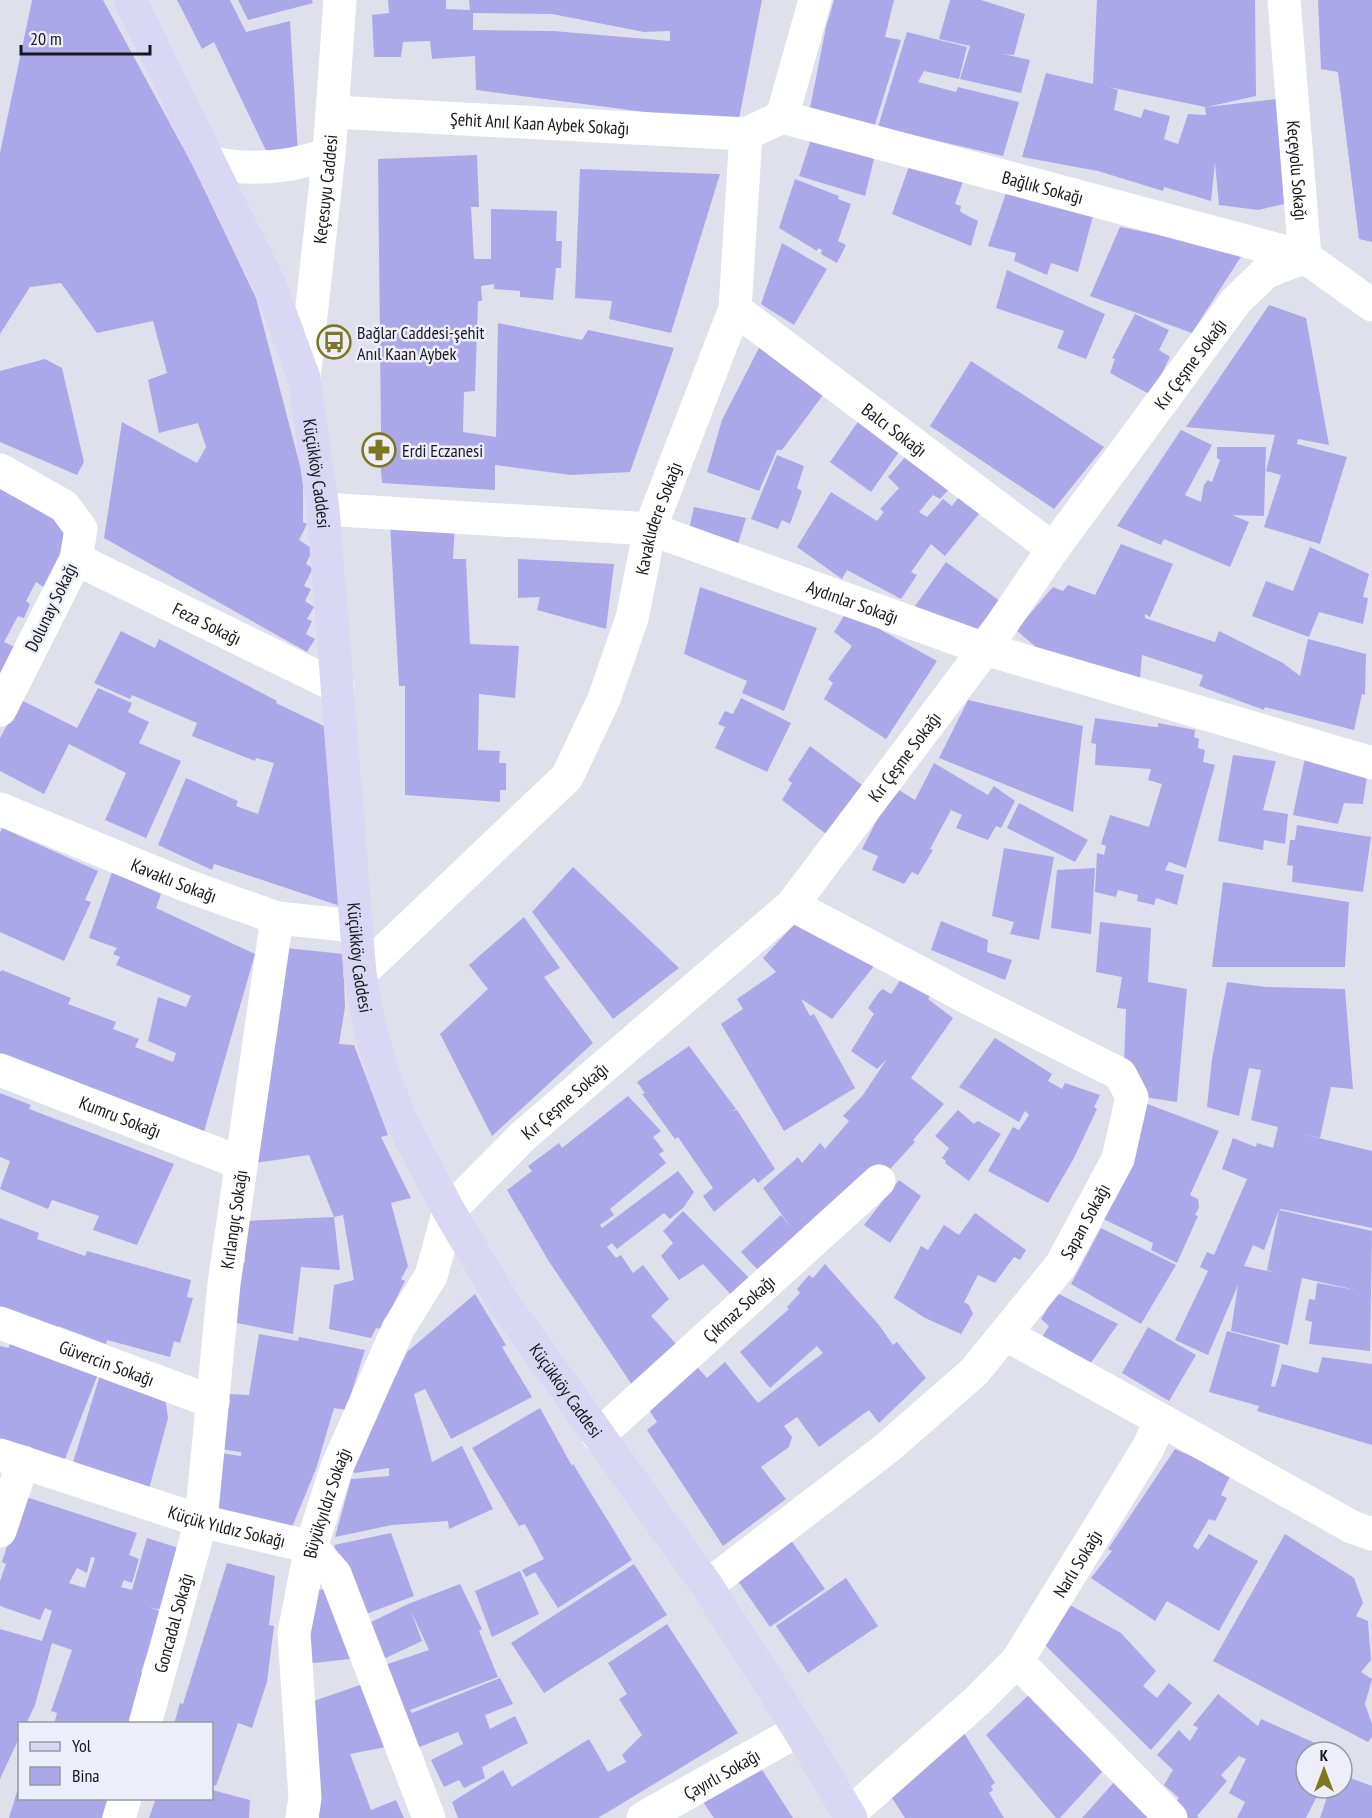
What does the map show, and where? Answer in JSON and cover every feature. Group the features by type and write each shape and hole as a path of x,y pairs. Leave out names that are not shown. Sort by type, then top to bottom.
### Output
{"main road":[{"name":"Küçükköy Caddesi","path":"130,0 212,163 271,288 304,378 323,510 360,974 370,1030 401,1121 449,1211 503,1302 707,1586 800,1730 850,1816"}],"street":[{"name":"Keçesuyu Caddesi","path":"304,378 333,112 340,0"},
{"path":"746,134 782,117 815,0"},
{"name":"Keçeyolu Sokağı","path":"1284,0 1305,257"},
{"name":"Şehit Anıl Kaan Aybek Sokağı","path":"333,112 746,134"},
{"name":"Bağlık Sokağı","path":"782,117 1305,257"},
{"name":"Kavaklıdere Sokağı","path":"360,974 567,777 603,699 632,618 650,529 735,309 746,134"},
{"path":"212,163 235,168 260,169 306,163 329,154"},
{"path":"1305,257 1372,305"},
{"name":"Kır Çeşme Sokağı","path":"449,1211 522,1137 792,905 985,649 1053,549 1236,301 1266,272 1305,257"},
{"name":"Balcı Sokağı","path":"735,309 1053,549"},
{"name":"Dolunay Sokağı","path":"0,470 64,506 81,530 76,559 0,710"},
{"name":"Aydınlar Sokağı","path":"323,510 650,529 985,649 1372,763"},
{"name":"Feza Sokağı","path":"76,559 338,687"},
{"name":"Kavaklı Sokağı","path":"0,809 185,885 278,918 355,926"},
{"name":"Sapan Sokağı","path":"707,1586 887,1448 974,1372 1061,1265 1118,1159 1132,1097 1119,1074 968,998 792,905"},
{"name":"Kırlangıç Sokağı","path":"201,1521 224,1284 278,918"},
{"name":"Kumru Sokağı","path":"0,1070 241,1163"},
{"name":"Çıkmaz Sokağı","path":"598,1436 879,1180"},
{"name":"Büyükyıldız Sokağı","path":"302,1818 305,1798 294,1633 311,1547 337,1467 398,1329 431,1276 449,1211"},
{"name":"Güvercin Sokağı","path":"0,1323 213,1402"},
{"path":"1005,1334 1352,1527 1372,1534"},
{"name":"Narlı Sokağı","path":"850,1816 977,1701 1017,1661 1148,1448 1161,1420"},
{"path":"0,1531 12,1458"},
{"name":"Küçük Yıldız Sokağı","path":"12,1458 201,1521 311,1547 335,1574 429,1818"},
{"name":"Goncadal Sokağı","path":"146,1722 201,1521"},
{"path":"1017,1661 1171,1818"},
{"name":"Çayırlı Sokağı","path":"642,1818 800,1730"},
{"path":"119,1818 124,1800"}],"building":[{"path":"32,0 103,0 193,166 256,298 303,477 303,522 307,524 299,540 313,549 306,564 313,568 304,586 311,589 305,601 314,607 307,619 312,621 306,634 315,639 307,652 104,538 122,422 197,463 206,447 198,423 159,433 148,380 167,373 153,321 97,333 61,283 30,287 0,334 0,153"},
{"path":"177,0 230,0 246,32 290,21 298,153 270,159 214,42 202,49"},
{"path":"238,0 312,0 313,3 248,20"},
{"path":"388,0 446,0 446,9 470,10 469,0 762,0 738,124 476,90 475,56 432,59 430,41 403,42 401,57 374,57 372,15 389,13","holes":["473,13 552,14 644,32 670,31 670,41 553,31 473,30"]},
{"path":"834,0 894,0 885,37 901,40 874,128 810,108 826,27"},
{"path":"950,0 981,0 1025,14 1014,55 1003,54 1030,60 1021,93 960,79 970,46 939,39"},
{"path":"1097,0 1255,0 1256,96 1207,107 1277,99 1288,203 1258,210 1219,205 1215,163 1211,201 1164,187 1163,191 1098,171 1022,157 1046,73 1093,84","holes":["1109,87 1205,107 1206,115 1188,114 1178,144 1164,139 1170,116 1144,109 1141,118 1114,110 1118,90"]},
{"path":"1318,0 1372,0 1372,242 1359,239 1338,72 1321,69"},
{"path":"907,32 967,47 959,79 924,71 918,82 956,92 958,87 1019,102 1003,156 878,127"},
{"path":"811,139 874,159 865,196 799,176"},
{"path":"477,155 479,207 471,207 474,259 491,259 491,209 557,211 556,241 562,241 561,268 556,268 553,300 520,297 520,291 494,289 494,284 481,286 482,301 478,301 475,391 464,392 463,432 496,437 498,323 582,340 588,330 674,348 630,472 571,475 495,465 495,490 382,483 378,432 381,432 378,159"},
{"path":"911,161 966,173 955,204 961,206 960,211 964,214 978,221 971,246 892,214"},
{"path":"580,169 720,174 671,333 609,319 612,301 575,298"},
{"path":"795,179 839,196 838,199 851,204 838,241 846,245 837,263 821,254 822,250 818,248 817,251 779,228"},
{"path":"1010,181 1097,201 1078,272 1051,263 1047,275 1014,261 1016,253 988,246"},
{"path":"1120,227 1244,252 1192,333 1090,296"},
{"path":"782,243 827,269 794,325 761,304"},
{"path":"1007,270 1105,314 1086,359 1057,348 1064,331 996,308"},
{"path":"1269,305 1306,318 1329,445 1298,439 1297,444 1347,457 1320,544 1264,527 1281,475 1266,471 1275,435 1186,427"},
{"path":"1135,314 1169,330 1159,350 1170,357 1151,395 1110,373 1115,359 1112,358"},
{"path":"764,338 829,387 782,450 777,450 759,491 707,472 722,420"},
{"path":"45,359 62,368 84,462 77,475 0,442 0,371"},
{"path":"971,361 1104,447 1054,509 930,426"},
{"path":"871,403 913,432 871,492 830,462"},
{"path":"1181,430 1212,445 1185,495 1201,502 1204,485 1208,480 1212,482 1220,460 1217,458 1217,447 1266,447 1264,516 1232,515 1249,522 1230,567 1164,539 1161,545 1117,526"},
{"path":"777,455 804,466 797,488 802,491 790,524 782,520 778,529 751,519"},
{"path":"907,455 967,470 940,499 933,495 919,512 927,517 943,499 952,506 974,478 995,494 945,556 931,544 911,572 917,575 901,599 847,570 842,579 797,547 831,492 877,521 884,512 880,509 899,488 888,477"},
{"path":"0,482 73,531 45,588 36,582 26,601 30,604 24,618 18,616 4,642 24,651 0,694"},
{"path":"694,507 746,518 738,544 688,534"},
{"path":"390,524 455,524 453,559 466,559 470,644 519,646 515,698 479,694 478,750 500,751 499,763 506,763 506,790 500,790 500,802 405,795 405,686 399,686"},
{"path":"1121,544 1173,564 1150,617 1145,614 1145,618 1215,642 1219,631 1283,663 1300,676 1308,639 1366,654 1365,695 1362,694 1354,730 1265,707 1264,710 1199,686 1203,675 1142,655 1140,679 1037,648 1016,630 1053,587 1063,591 1068,585 1095,595"},
{"path":"1310,547 1369,574 1363,597 1368,598 1363,624 1319,612 1309,637 1252,616 1266,581 1293,591"},
{"path":"518,559 614,564 606,629 537,610 540,597 518,598"},
{"path":"946,562 1000,601 969,639 915,606"},
{"path":"700,587 817,628 784,711 742,693 747,681 684,654"},
{"path":"847,611 937,661 886,739 824,699 833,683 828,679 852,646 834,632"},
{"path":"121,631 155,648 159,639 277,701 276,703 326,727 343,907 214,864 212,870 158,845 186,778 238,801 236,806 258,814 274,763 256,758 255,761 192,736 197,723 132,695 130,699 94,683"},
{"path":"98,688 132,703 128,712 149,722 139,743 181,761 146,838 105,820 126,773 69,744 44,794 0,771 0,738 21,700 77,728"},
{"path":"741,698 791,723 767,772 715,748 725,727 718,724 725,711 733,714"},
{"path":"968,700 1083,726 1073,812 939,758"},
{"path":"1095,718 1155,727 1158,727 1158,723 1195,730 1194,737 1199,739 1198,748 1205,750 1203,762 1215,765 1186,868 1169,862 1165,870 1184,875 1177,905 1156,898 1154,905 1137,901 1138,895 1118,890 1116,897 1095,892 1097,853 1104,855 1106,846 1101,844 1110,815 1149,827 1162,784 1148,780 1151,769 1095,765 1096,744 1091,743"},
{"path":"810,746 862,785 830,837 782,800 792,783 788,780"},
{"path":"1233,755 1276,761 1263,810 1288,814 1285,844 1264,840 1263,850 1218,841"},
{"path":"1305,758 1368,769 1363,804 1344,803 1338,824 1293,815"},
{"path":"934,763 988,795 994,786 1015,801 1001,828 996,826 988,840 956,828 962,815 951,810 930,849 933,850 918,875 912,872 904,884 872,870 878,856 862,849 894,787 915,800"},
{"path":"1019,803 1088,840 1075,862 1007,828"},
{"path":"1297,825 1371,837 1363,892 1292,882 1293,866 1287,865 1290,840 1295,840"},
{"path":"2,828 98,871 85,900 91,902 64,961 0,932 0,833"},
{"path":"1004,848 1054,857 1039,940 1010,934 1014,922 992,916"},
{"path":"573,867 679,968 613,1019 532,912"},
{"path":"1095,868 1091,934 1051,928 1057,870"},
{"path":"112,872 161,894 156,908 255,954 199,1149 0,1066 0,972 2,970 71,998 68,1004 116,1022 113,1029 139,1039 135,1047 173,1062 176,1053 148,1041 158,997 186,1007 191,996 116,965 120,957 113,954 117,948 89,938"},
{"path":"1223,882 1349,902 1345,967 1212,967"},
{"path":"524,917 560,968 544,977 593,1043 492,1136 440,1034 488,989 469,965"},
{"path":"801,917 874,966 832,1019 801,999 810,1016 814,1014 855,1088 784,1131 721,1024 743,1009 737,999 776,972 763,958"},
{"path":"941,921 988,940 987,952 1012,960 1005,980 931,950"},
{"path":"1100,922 1151,928 1148,982 1187,989 1177,1102 1123,1094 1126,1009 1117,1008 1122,977 1096,972"},
{"path":"277,947 343,954 345,1007 339,1044 354,1045 388,1135 381,1137 411,1198 391,1203 408,1266 401,1279 405,1281 381,1329 376,1328 371,1338 329,1329 334,1285 354,1280 343,1215 334,1217 309,1155 249,1164"},
{"path":"903,976 932,993 928,999 953,1018 911,1078 944,1104 913,1140 915,1142 878,1182 773,1286 741,1252 781,1215 792,1229 763,1188 798,1157 802,1163 820,1143 825,1149 849,1121 843,1116 863,1095 887,1059 877,1069 851,1051 874,1014 868,1008 879,992 883,989 891,994"},
{"path":"1227,982 1266,987 1345,989 1353,1089 1331,1087 1320,1138 1298,1133 1372,1151 1372,1228 1279,1210 1372,1231 1370,1351 1309,1344 1312,1322 1305,1320 1309,1299 1315,1300 1317,1283 1356,1290 1302,1278 1288,1345 1231,1331 1238,1285 1208,1355 1175,1340 1208,1271 1200,1267 1207,1252 1214,1255 1247,1179 1222,1169 1233,1138 1256,1147 1257,1143 1273,1148 1278,1127 1251,1120 1261,1070 1249,1068 1239,1116 1207,1107 1212,1059","holes":["1279,1210 1267,1270 1277,1273 1244,1266 1253,1245 1264,1250"]},
{"path":"995,1038 1052,1074 1048,1081 1062,1089 1065,1083 1100,1095 1094,1107 1097,1109 1074,1158 1048,1203 988,1171 1013,1127 1019,1130 1029,1115 1025,1111 1019,1122 959,1087"},
{"path":"689,1046 736,1109 732,1111 737,1110 775,1169 758,1183 754,1178 714,1212 703,1196 713,1188 678,1137 675,1139 642,1094 645,1093 637,1082"},
{"path":"0,1093 31,1105 29,1109 174,1164 137,1245 93,1230 99,1216 52,1200 48,1209 0,1189 10,1161 0,1157"},
{"path":"628,1096 661,1131 653,1137 664,1151 659,1154 666,1163 610,1209 614,1215 600,1225 602,1228 678,1171 694,1192 684,1207 670,1219 664,1213 617,1249 612,1243 607,1247 616,1258 621,1255 633,1273 643,1265 669,1299 651,1316 707,1378 725,1362 758,1403 823,1353 817,1346 770,1388 740,1352 789,1309 787,1307 800,1293 797,1289 809,1275 813,1278 825,1264 879,1325 893,1345 897,1342 926,1378 879,1423 869,1410 819,1447 797,1417 784,1426 792,1437 789,1447 761,1467 786,1499 723,1546 647,1430 657,1422 548,1260 507,1190 532,1171 528,1166 559,1143 562,1148"},
{"path":"1145,1103 1219,1131 1190,1195 1198,1199 1199,1207 1195,1215 1198,1216 1177,1263 1151,1250 1153,1243 1095,1215"},
{"path":"958,1110 974,1124 978,1121 1001,1134 969,1181 945,1163 946,1161 942,1158 949,1148 935,1136"},
{"path":"899,1180 921,1196 890,1243 864,1225"},
{"path":"683,1211 751,1280 734,1298 703,1264 679,1280 661,1256 673,1243 663,1231"},
{"path":"975,1213 1026,1250 1020,1260 1014,1257 995,1283 978,1275 964,1302 969,1305 973,1314 961,1334 925,1318 894,1298 921,1246 928,1250 944,1225 959,1235"},
{"path":"334,1217 340,1270 301,1267 293,1334 221,1320 228,1260 245,1262 244,1221"},
{"path":"0,1218 39,1233 37,1239 85,1256 87,1251 191,1280 187,1297 193,1298 180,1343 174,1341 170,1357 107,1340 106,1344 58,1326 57,1330 0,1308"},
{"path":"1101,1228 1176,1265 1141,1324 1071,1284"},
{"path":"1057,1293 1118,1324 1088,1367 1041,1339 1049,1326 1041,1319"},
{"path":"475,1294 506,1345 502,1347 532,1397 451,1439 425,1389 414,1394 432,1462 462,1446 493,1509 449,1529 448,1521 392,1525 335,1537 351,1479 389,1476 389,1468 355,1473 350,1471 407,1352"},
{"path":"1148,1327 1196,1355 1169,1401 1122,1373"},
{"path":"1227,1331 1280,1345 1271,1386 1275,1387 1282,1364 1318,1373 1322,1357 1372,1364 1372,1445 1257,1411 1259,1406 1209,1392"},
{"path":"259,1334 298,1341 299,1337 365,1350 346,1410 334,1408 316,1469 287,1539 191,1507 201,1450 241,1456 241,1452 205,1447 210,1393 249,1395"},
{"path":"10,1343 100,1369 61,1469 0,1443 0,1346 9,1348"},
{"path":"100,1375 165,1397 168,1418 149,1489 71,1469"},
{"path":"540,1408 572,1466 573,1464 632,1560 558,1608 535,1572 526,1577 522,1570 544,1559 525,1524 519,1526 472,1448"},
{"path":"1175,1449 1231,1474 1221,1495 1227,1498 1215,1521 1209,1519 1193,1546 1198,1550 1209,1534 1258,1561 1219,1631 1167,1601 1155,1621 1091,1578 1112,1551 1108,1549"},
{"path":"23,1496 137,1533 129,1555 139,1559 132,1583 124,1580 121,1587 132,1590 147,1538 185,1550 166,1611 149,1607 160,1611 152,1652 148,1651 141,1672 146,1673 134,1722 55,1722 57,1713 51,1711 72,1650 52,1643 35,1705 27,1722 18,1722 18,1740 0,1779 0,1629 42,1641 52,1611 45,1608 40,1620 0,1606 0,1581 6,1564 2,1562","holes":["91,1557 95,1558 85,1588 69,1583 77,1568 87,1573"]},
{"path":"391,1533 414,1596 358,1617 334,1545"},
{"path":"786,1533 825,1589 770,1627 731,1571"},
{"path":"1285,1534 1354,1578 1363,1603 1356,1616 1368,1621 1371,1660 1361,1672 1372,1679 1365,1704 1372,1724 1372,1737 1368,1742 1213,1661"},
{"path":"227,1563 275,1576 269,1625 274,1626 267,1682 252,1728 238,1723 216,1786 213,1784 213,1722 175,1722 180,1703 183,1704"},
{"path":"634,1564 667,1615 544,1693 511,1643"},
{"path":"520,1571 539,1614 492,1637 475,1591"},
{"path":"846,1578 878,1626 808,1673 776,1626"},
{"path":"460,1584 482,1629 479,1631 498,1677 410,1710 412,1713 500,1678 513,1704 485,1715 490,1729 515,1716 528,1743 482,1767 485,1778 464,1788 459,1780 444,1787 431,1760 463,1744 458,1732 412,1750 376,1668 429,1650 411,1611 422,1641 375,1663 361,1627 408,1604"},
{"path":"334,1588 360,1658 304,1664 310,1591"},
{"path":"1068,1604 1121,1633 1156,1671 1143,1686 1157,1698 1169,1683 1192,1703 1151,1750 1041,1641"},
{"path":"667,1624 738,1733 598,1818 458,1818 452,1802 503,1770 512,1787 589,1739 608,1772 626,1762 622,1755 642,1735 619,1699 627,1694 608,1663"},
{"path":"363,1684 386,1747 350,1754 371,1810 396,1800 404,1818 319,1818 308,1703"},
{"path":"1032,1692 1102,1772 1060,1818 1056,1818 986,1735"},
{"path":"1218,1694 1258,1726 1261,1719 1308,1740 1294,1740 1294,1800 1315,1800 1306,1818 1237,1818 1245,1802 1229,1793 1246,1759 1239,1756 1221,1775 1227,1781 1197,1816 1199,1818 1161,1818 1179,1798 1164,1785 1173,1770 1157,1755 1179,1730 1190,1741 1198,1728 1193,1725"},
{"path":"961,1728 995,1783 991,1786 993,1790 989,1793 1004,1818 905,1818 888,1792"},
{"path":"759,1765 793,1818 714,1818 703,1802"},
{"path":"1354,1779 1372,1786 1372,1818 1320,1818 1326,1800 1354,1800"},
{"path":"1116,1780 1159,1818 1082,1818"},
{"path":"18,1788 18,1800 108,1800 102,1818 9,1818"},
{"path":"213,1790 250,1800 249,1818 149,1818 155,1800 213,1800"}],"place":[{"name":"Bağlar Caddesi-şehit Anıl Kaan Aybek","path":"334,342"},
{"name":"Erdi Eczanesi","path":"379,450"}]}
